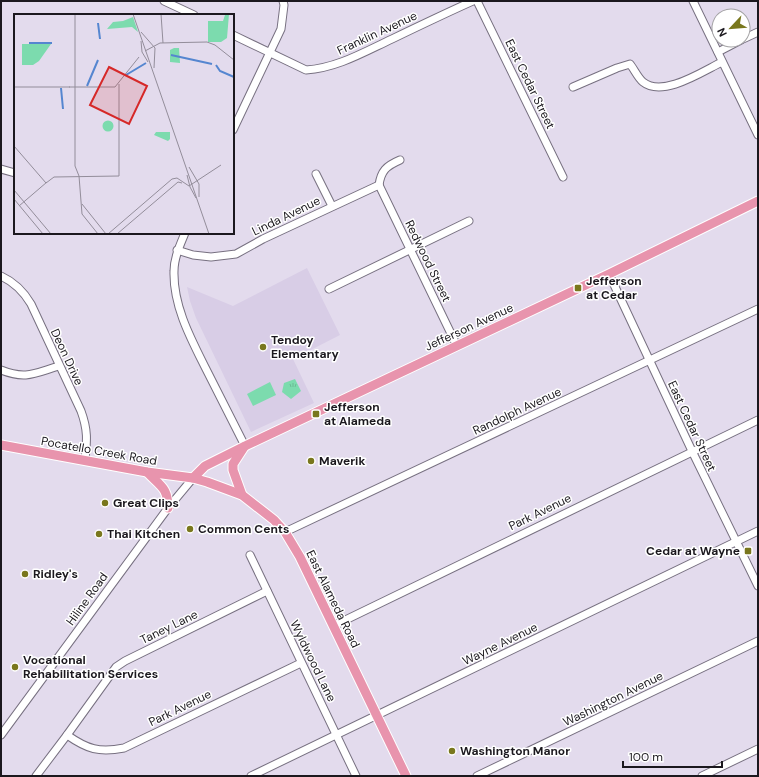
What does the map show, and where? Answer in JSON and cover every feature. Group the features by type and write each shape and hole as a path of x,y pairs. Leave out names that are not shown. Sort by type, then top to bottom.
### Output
{"main road":[{"name":"Jefferson Avenue","path":"193,478 206,466 245,446 609,274 758,201"},
{"name":"Pocatello Creek Road","path":"1,445 147,472 193,478"},
{"path":"242,495 233,470 233,464 245,446"},
{"path":"147,472 166,490 168,508"},
{"name":"East Alameda Road","path":"193,478 242,495 274,520 285,532 300,557 406,776"}],"street":[{"path":"164,1 192,14"},
{"path":"234,128 281,29 284,5 283,1"},
{"name":"Franklin Avenue","path":"234,35 306,70 318,69 334,65 473,1"},
{"name":"East Cedar Street","path":"478,1 563,177"},
{"path":"693,1 722,62 754,118 758,135"},
{"path":"718,52 726,48"},
{"path":"573,87 630,64 642,82 655,87 673,86 722,62"},
{"path":"379,186 381,175 391,164 400,160"},
{"path":"1,169 14,173"},
{"path":"316,174 332,206"},
{"name":"Linda Avenue","path":"178,250 193,255 211,257 236,254 263,239 332,206 379,186"},
{"name":"Redwood Street","path":"379,186 457,346"},
{"path":"329,289 468,221"},
{"path":"185,234 178,250 174,270 175,292 180,313 198,353 245,446"},
{"name":"East Cedar Street","path":"609,274 649,361 758,586"},
{"name":"Deon Drive","path":"1,276 7,278 25,294 31,304 86,424 87,438 85,460"},
{"name":"Randolph Avenue","path":"285,532 758,309"},
{"path":"1,370 14,375 27,376 59,366"},
{"name":"Park Avenue","path":"333,626 758,420"},
{"name":"Hiline Road","path":"1,735 168,508 193,478"},
{"name":"Wayne Avenue","path":"251,776 758,531"},
{"name":"Wyldwood Lane","path":"250,555 356,776"},
{"name":"Taney Lane","path":"36,776 116,667 267,591"},
{"name":"Washington Avenue","path":"478,776 758,641"},
{"name":"Park Avenue","path":"67,735 81,744 94,749 110,751 124,748 301,663"},
{"path":"702,776 758,749"}],"shaded area":[{"name":"Tendoy Elementary","path":"307,268 340,335 293,359 314,403 251,432 196,318 187,287 233,306"}],"green space":[{"path":"295,379 301,391 291,399 282,392 284,383"},
{"path":"270,382 276,395 253,406 247,394"}],"place":[{"name":"Jefferson at Cedar","path":"578,288"},
{"name":"Tendoy Elementary","path":"263,347"},
{"name":"Jefferson at Alameda","path":"316,414"},
{"name":"Maverik","path":"311,461"},
{"name":"Great Clips","path":"105,503"},
{"name":"Common Cents","path":"190,529"},
{"name":"Thai Kitchen","path":"99,534"},
{"name":"Cedar at Wayne","path":"748,551"},
{"name":"Ridley's","path":"25,574"},
{"name":"Vocational Rehabilitation Services","path":"15,667"},
{"name":"Washington Manor","path":"452,751"}]}
